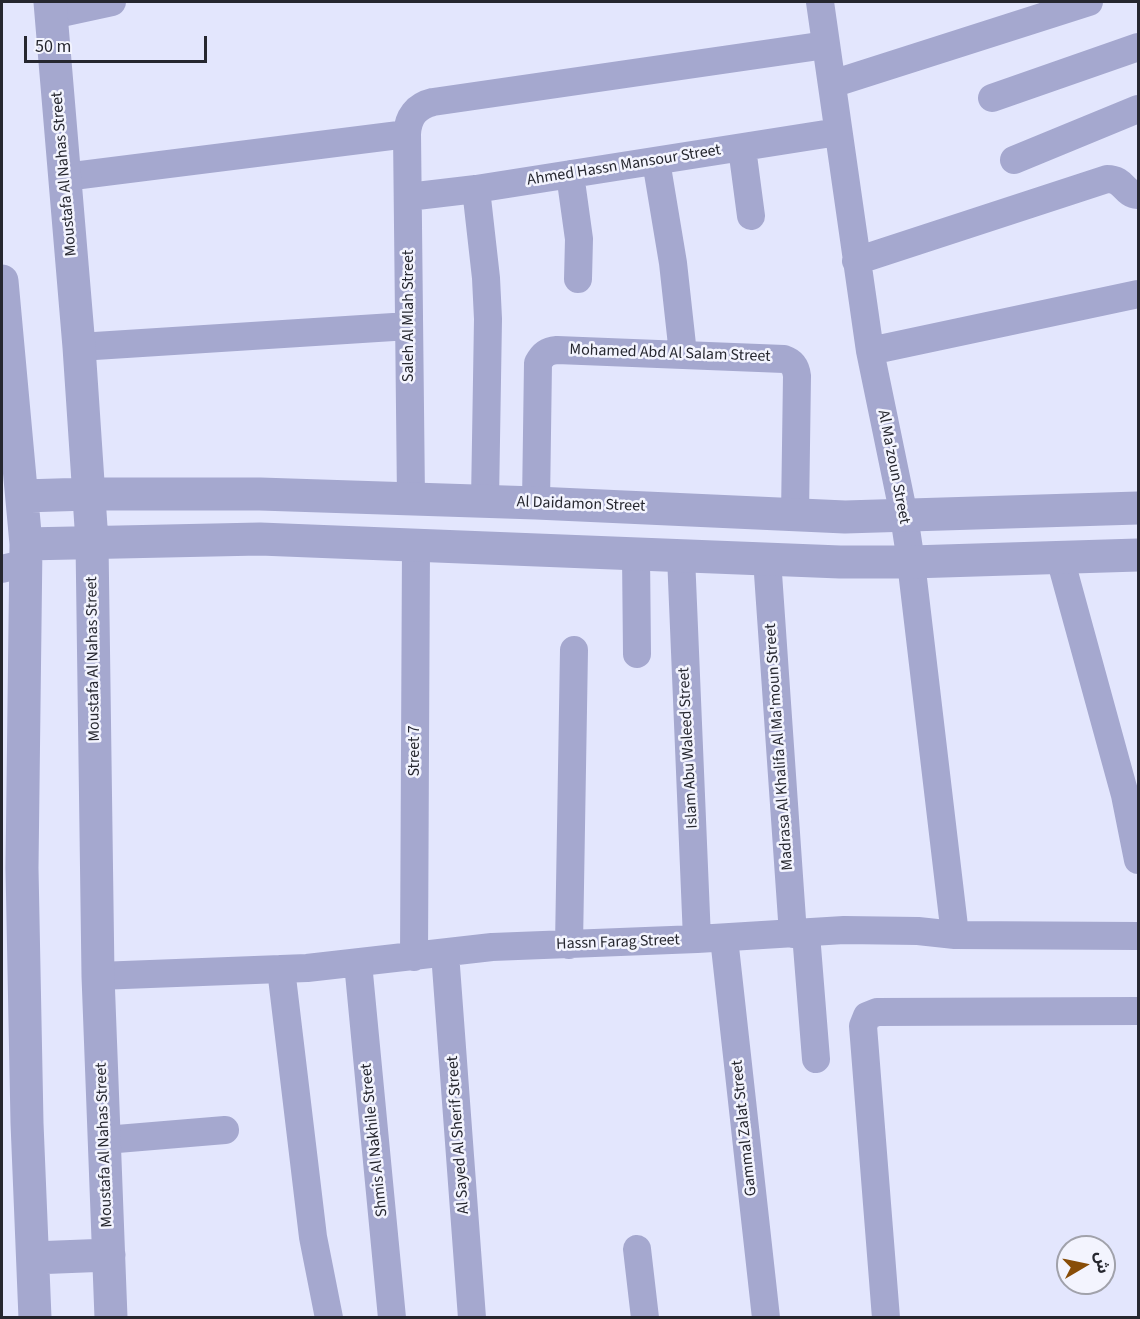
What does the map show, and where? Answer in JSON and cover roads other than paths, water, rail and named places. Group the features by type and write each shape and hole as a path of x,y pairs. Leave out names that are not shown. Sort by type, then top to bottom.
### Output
{"street":[{"path":"51,8 112,2"},
{"name":"Al Ma'zoun Street","path":"820,2 870,351 904,516 911,562 955,935"},
{"path":"832,84 1089,2"},
{"name":"Moustafa Al Nahas Street","path":"51,8 79,348 92,542 98,975 111,1317"},
{"path":"65,177 407,134 408,125 416,109 433,102 826,45"},
{"path":"992,98 1138,47"},
{"path":"1014,160 1138,109"},
{"name":"Ahmed Hassn Mansour Street","path":"408,196 476,189 838,132"},
{"name":"Saleh Al Mlah Street","path":"407,134 411,499"},
{"path":"742,148 751,216"},
{"path":"657,161 673,263 683,354"},
{"path":"570,174 579,239 578,279"},
{"path":"856,261 1107,179 1117,180 1130,193 1138,195"},
{"path":"476,189 488,319 485,501"},
{"path":"2,281 6,361 23,496 18,559 12,868 27,1123 35,1317"},
{"path":"870,351 1138,294"},
{"path":"79,348 409,326"},
{"name":"Mohamed Abd Al Salam Street","path":"536,503 538,363 542,356 549,351 557,350 683,354 784,359 789,360 795,367 797,376 795,515"},
{"name":"Al Daidamon Street","path":"23,496 260,494 536,503 795,515 904,516 1138,508"},
{"path":"18,559 92,542 260,539 840,562 1138,555"},
{"name":"Street 7","path":"414,957 416,546"},
{"path":"636,555 637,654"},
{"name":"Islam Abu Waleed Street","path":"681,556 711,939"},
{"path":"1060,558 1128,763 1138,852"},
{"name":"Madrasa Al Khalifa Al Ma'moun Street","path":"767,559 800,934 816,1059"},
{"path":"569,945 574,650"},
{"name":"Hassn Farag Street","path":"98,975 281,969 358,963 492,947 711,939 881,929 955,935 1138,936"},
{"name":"Gammal Zalat Street","path":"711,939 766,1317"},
{"name":"Al Sayed Al Sherif Street","path":"445,953 472,1317"},
{"name":"Shmis Al Nakhile Street","path":"358,963 392,1317"},
{"path":"281,969 313,1237 329,1317"},
{"path":"886,1317 863,1026 867,1016 877,1012 1138,1011"},
{"path":"105,1140 225,1130"},
{"path":"637,1249 645,1317"},
{"path":"33,1258 110,1254"}]}
